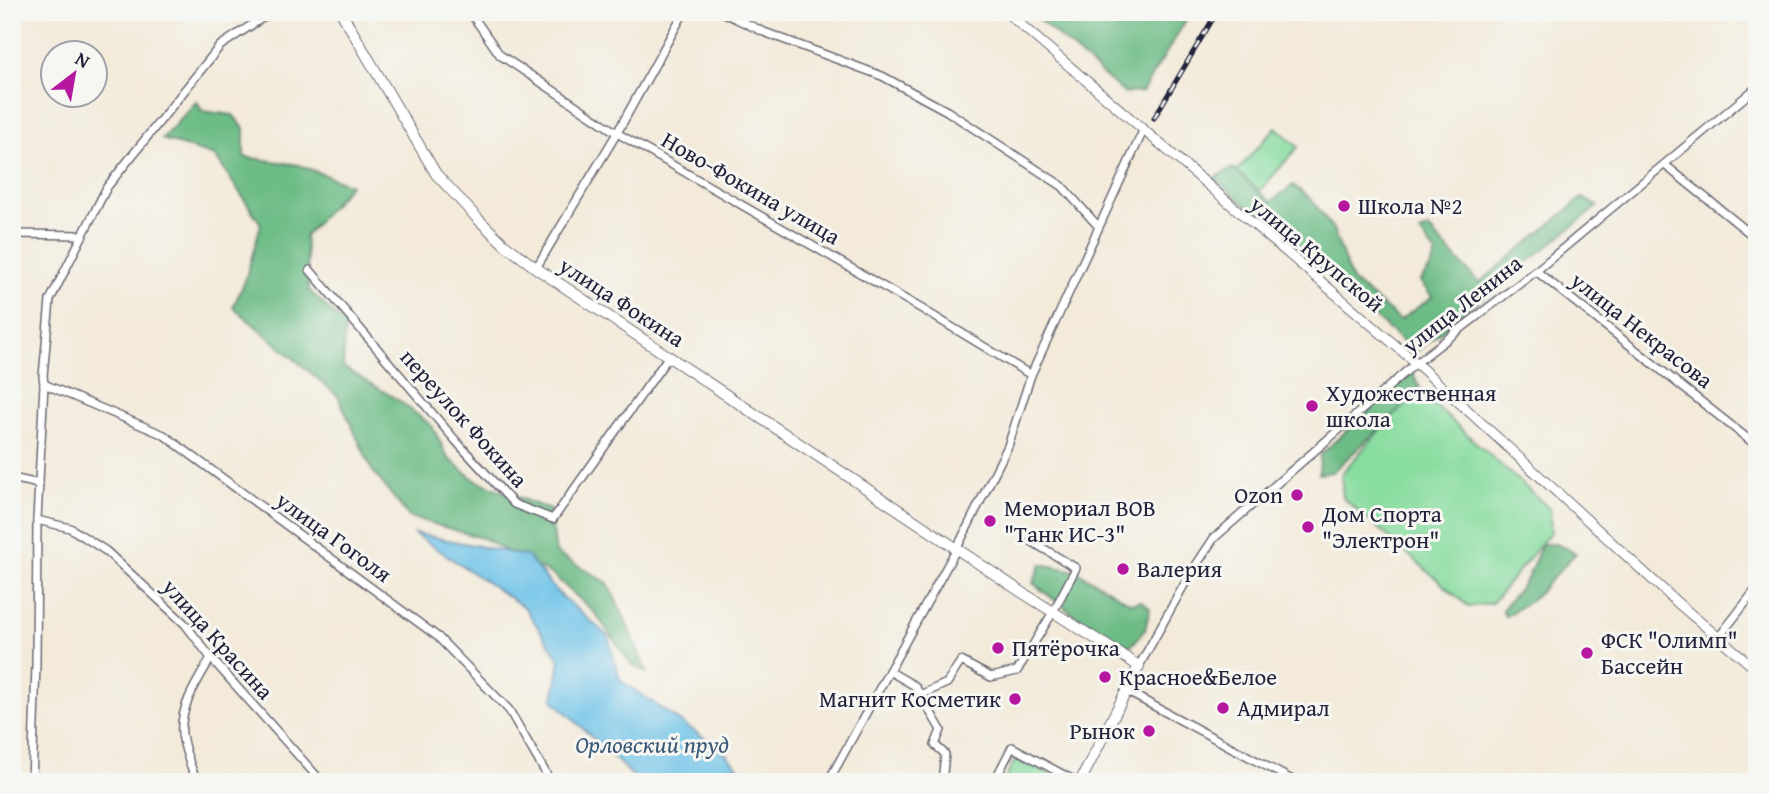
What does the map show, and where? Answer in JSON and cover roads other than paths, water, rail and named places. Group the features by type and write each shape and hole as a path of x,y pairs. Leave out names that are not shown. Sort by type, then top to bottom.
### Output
{"main road":[{"name":"улица Фокина","path":"341,12 436,174 504,244 536,268 1053,612 1139,666"},
{"name":"улица Ленина","path":"1079,782 1139,666"}],"street":[{"path":"32,782 37,520 43,376 50,300 107,187 220,46 271,12"},
{"name":"Ново-Фокина улица","path":"470,12 500,55 617,133 1031,375"},
{"path":"536,268 617,133 684,12"},
{"path":"722,12 764,32 882,76 947,111 1062,186 1098,226"},
{"name":"улица Крупской","path":"1006,12 1416,363 1680,605 1757,670"},
{"name":"улица Ленина","path":"1139,666 1189,576 1214,538 1416,363 1536,271 1757,87"},
{"path":"828,782 957,548 1008,446 1031,375 1143,131"},
{"path":"1665,165 1757,239"},
{"path":"12,234 83,235"},
{"name":"переулок Фокина","path":"310,270 514,505 553,519 669,356"},
{"name":"улица Некрасова","path":"1536,271 1757,446"},
{"name":"улица Гоголя","path":"44,384 164,435 438,637 509,710 551,782"},
{"path":"12,478 39,484"},
{"name":"улица Красина","path":"37,520 70,528 106,551 185,624 211,658 322,782"},
{"path":"920,695 947,683 961,661 991,677 1017,671 1076,568 1031,541"},
{"path":"1719,637 1757,588"},
{"path":"197,782 182,733 183,717 211,658"},
{"path":"889,671 915,686 941,730 935,745 945,754 942,782"},
{"path":"1126,691 1296,782"},
{"path":"994,782 1012,747 1079,782"}],"water":[{"name":"Орловский пруд","path":"413,533 527,556 557,592 608,636 620,680 723,751 752,782 637,780 553,700 560,660 525,608"}],"railway":[{"path":"1154,118 1217,12"}],"place":[{"name":"Школа №2","path":"1344,206"},
{"name":"Художественная школа","path":"1312,406"},
{"name":"Ozon","path":"1297,495"},
{"name":"Мемориал ВОВ \"Танк ИС-3\"","path":"990,521"},
{"name":"Дом Спорта \"Электрон\"","path":"1308,527"},
{"name":"Валерия","path":"1123,569"},
{"name":"Пятёрочка","path":"998,648"},
{"name":"ФСК \"Олимп\" Бассейн","path":"1587,653"},
{"name":"Красное&Белое","path":"1105,677"},
{"name":"Магнит Косметик","path":"1015,699"},
{"name":"Адмирал","path":"1223,708"},
{"name":"Рынок","path":"1149,731"}]}
